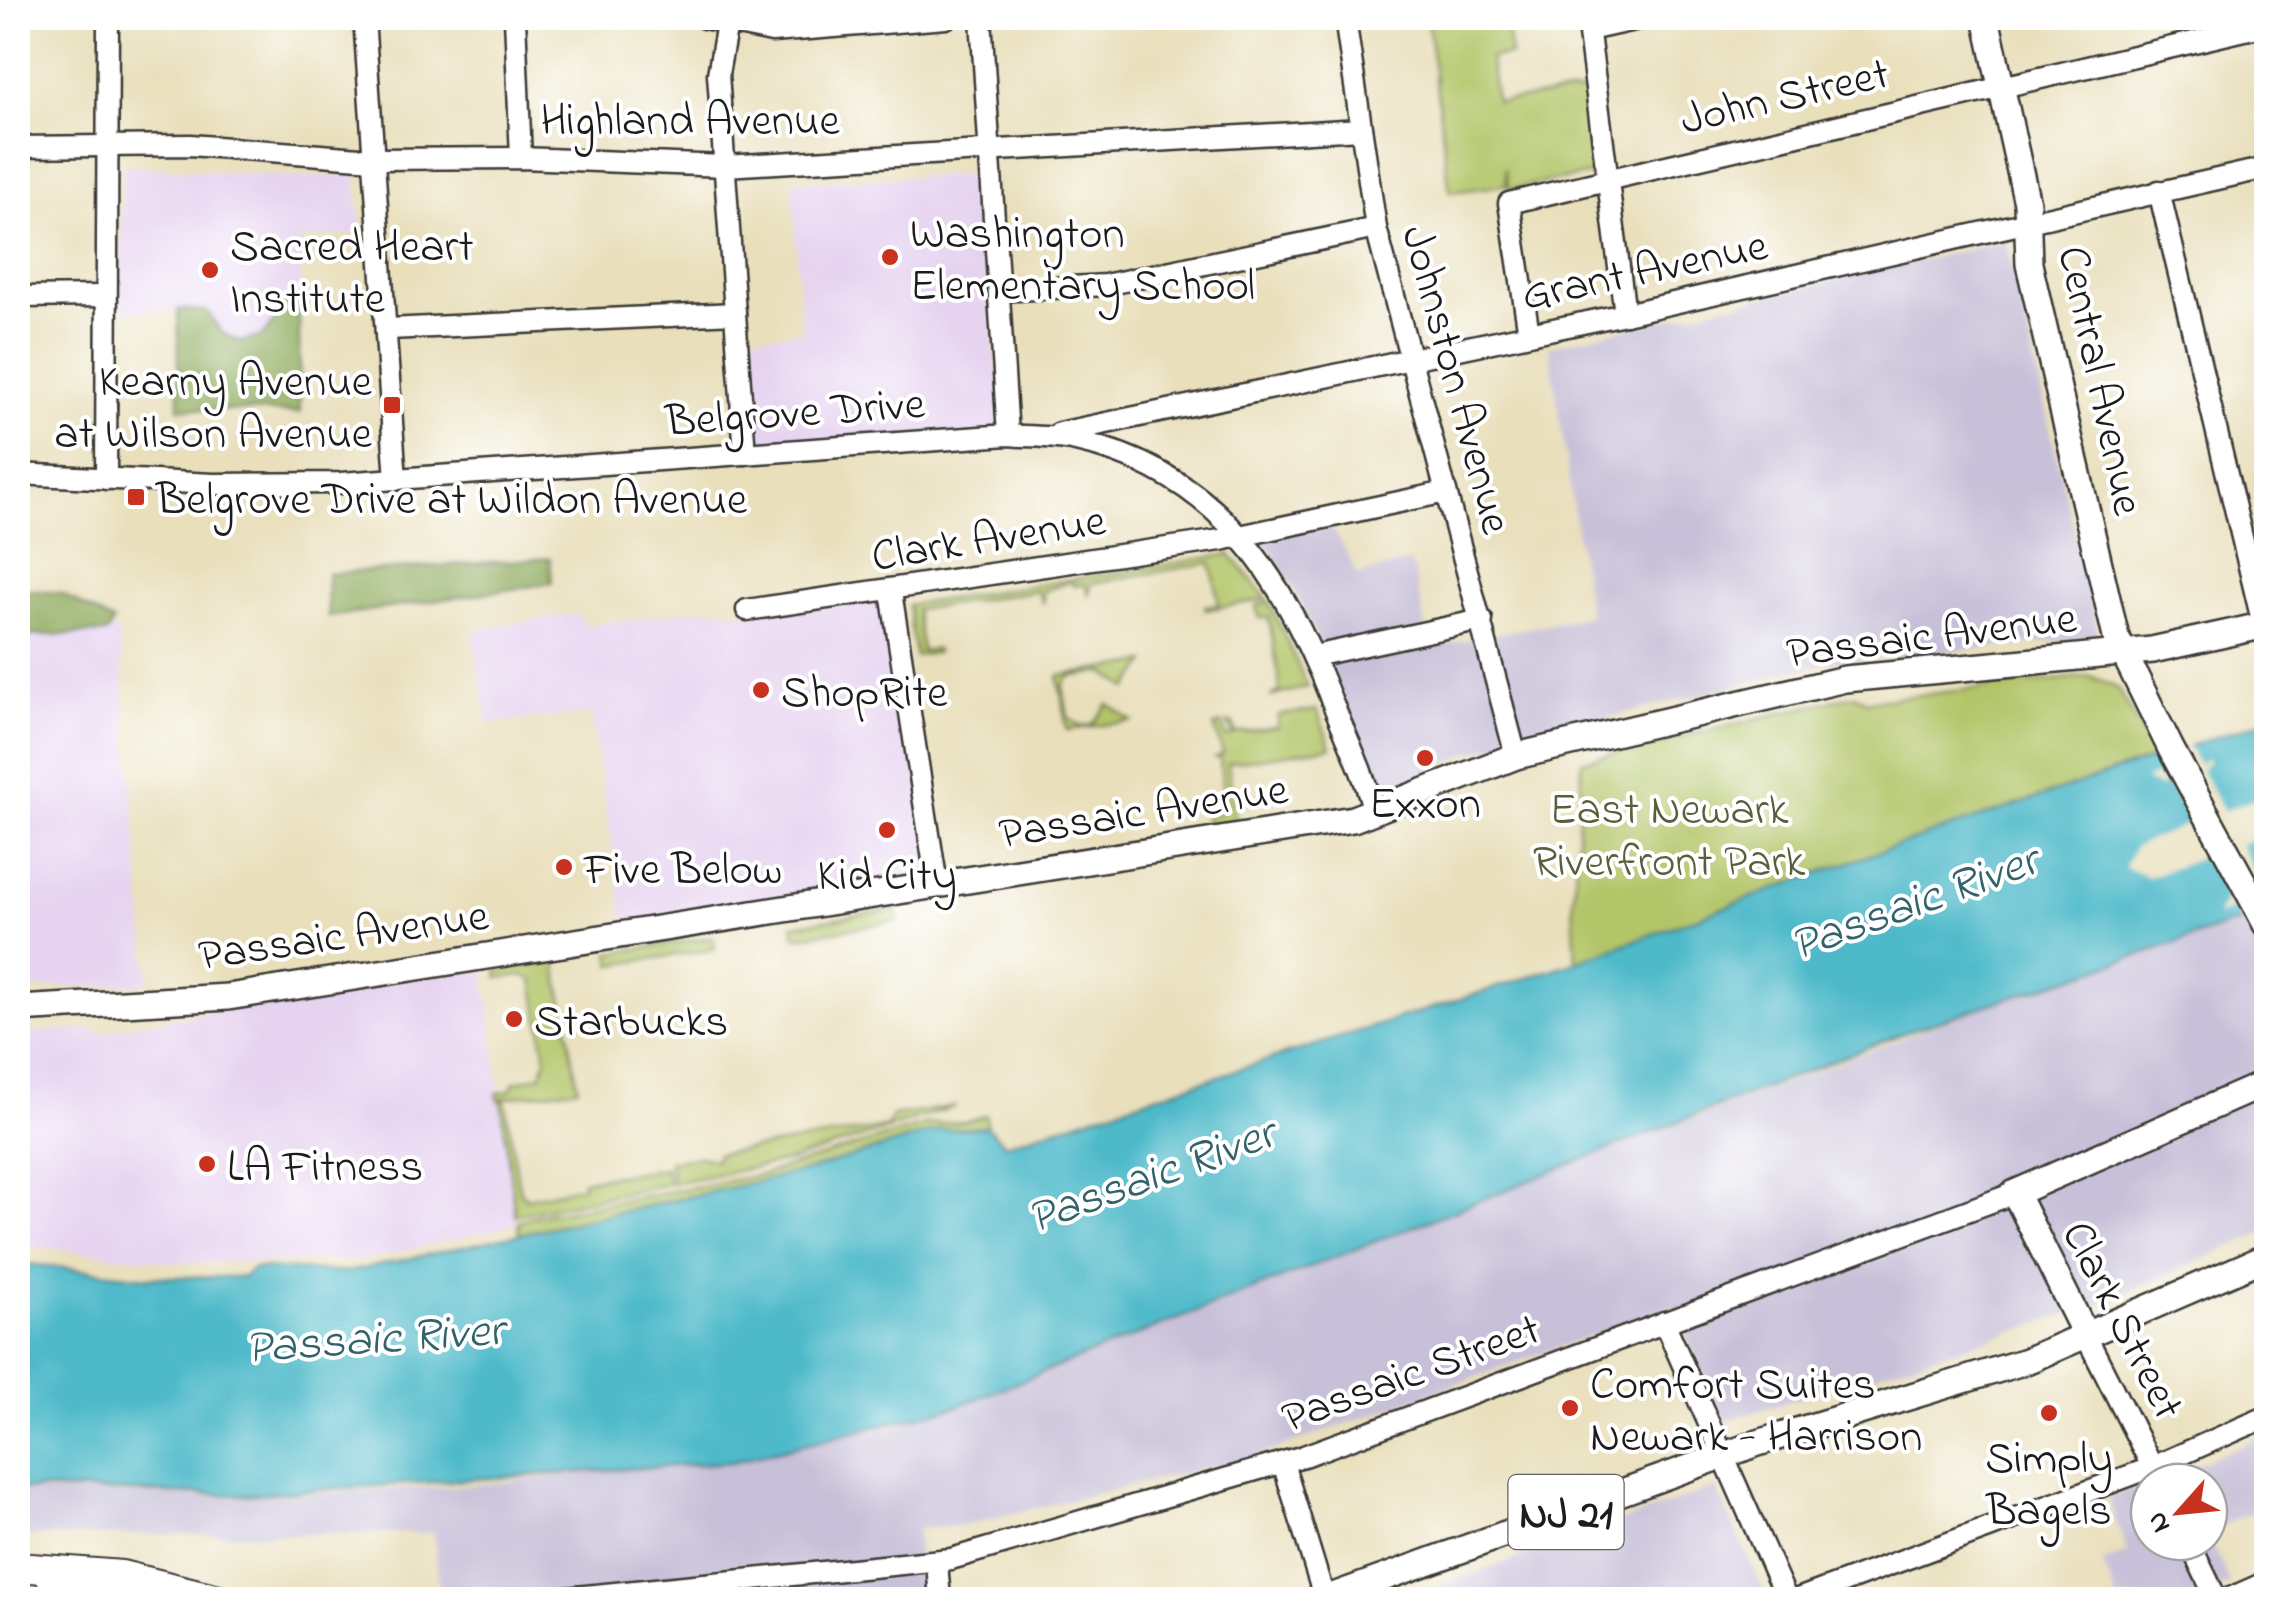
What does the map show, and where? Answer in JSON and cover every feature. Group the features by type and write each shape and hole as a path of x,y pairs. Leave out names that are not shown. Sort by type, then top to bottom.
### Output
{"highway":[{"path":"18,1566 122,1575 223,1600"},
{"path":"18,1575 123,1600"}],"main road":[{"name":"Central Avenue","path":"1986,18 2028,203 2029,264 2124,653 2264,922"},
{"name":"Passaic Avenue","path":"18,1008 228,997 1374,813 1516,756 1845,678 2124,653 2265,625"},
{"name":"Passaic Street","path":"2015,1193 2266,1083"},
{"name":"Clark Street","path":"2015,1193 2086,1336"},
{"name":"NJ 21","path":"1324,1599 1722,1455 1963,1382 2086,1336 2266,1257"},
{"path":"2232,1600 2266,1585"}],"street":[{"path":"106,479 103,296 108,18"},
{"path":"364,18 396,480"},
{"path":"515,18 520,158"},
{"path":"704,18 772,32 946,18"},
{"path":"981,18 1008,435"},
{"name":"Johnston Avenue","path":"1345,18 1376,228 1516,756"},
{"path":"1625,314 1588,24 1644,18"},
{"path":"728,20 718,74 746,454"},
{"name":"John Street","path":"1528,334 1509,203 1610,175 2266,25"},
{"name":"Highland Avenue","path":"18,148 246,148 373,159 520,158 725,166 1362,129"},
{"name":"Grant Avenue","path":"1038,437 1625,314 2266,168"},
{"path":"2159,192 2265,625"},
{"path":"998,292 1105,286 1376,228"},
{"path":"18,297 103,296"},
{"path":"388,328 736,313"},
{"name":"Belgrove Drive","path":"18,474 213,484 396,480 1008,435 1073,440 1131,457 1201,498 1242,536 1280,590 1314,656 1374,813"},
{"name":"Clark Avenue","path":"747,610 891,592 1242,536 1446,492"},
{"path":"891,592 938,885"},
{"path":"1314,656 1482,620"},
{"name":"Passaic Street","path":"546,1600 937,1562 1283,1463 2015,1193"},
{"path":"1664,1322 1787,1600"},
{"name":"Clark Street","path":"2086,1336 2150,1462"},
{"path":"2179,1462 2266,1416"},
{"path":"1283,1463 1324,1599"},
{"path":"1795,1600 2129,1483"},
{"path":"937,1562 940,1600"},
{"path":"2199,1562 2217,1600"}],"shaded area":[{"name":"Sacred Heart Institute","path":"123,166 298,177 356,175 361,233 301,239 300,413 179,408 178,310 120,311"},
{"name":"Washington Elementary School","path":"974,174 1004,432 749,453 741,336 802,332 792,182"},
{"path":"2006,241 2099,637 1825,663 1469,753 1380,793 1293,586 1262,537 1325,514 1358,575 1411,561 1431,647 1589,616 1549,346"},
{"path":"894,589 940,883 626,933 591,713 488,724 472,630 578,614 586,626 712,608 748,614"},
{"path":"96,621 119,634 149,984 18,989 18,623"},
{"path":"2266,912 2266,1232 2097,1305 1725,1421 1673,1306 1257,1456 959,1526 917,1529 922,1600 440,1599 434,1533 18,1536 18,1491 241,1497 474,1485 640,1467 894,1426 2022,992"},
{"path":"484,967 517,1224 368,1260 182,1263 18,1245 18,1033 94,1029 100,1034 137,1024"},
{"path":"2266,1435 2266,1506 2229,1522 2229,1462 2202,1462"},
{"path":"1716,1487 1767,1599 1405,1599 1511,1561"},
{"path":"2129,1490 2129,1562 2220,1562 2231,1584 2187,1599 2117,1599 2102,1562 2127,1553 2108,1497"}],"green space":[{"path":"1427,18 1505,18 1511,55 1490,58 1496,102 1594,90 1603,172 1509,189 1505,168 1506,185 1450,192"},
{"path":"278,301 299,302 300,413 179,408 178,309 207,311 221,332 240,342 263,336 275,319"},
{"path":"1230,554 1267,599 1206,610 1205,606 1219,604 1211,563 1092,583 1089,594 1085,584 1073,586 1072,581 1044,591 1042,602 1037,591 916,610 922,651 936,649 936,653 915,656 908,605"},
{"path":"550,558 552,583 328,617 327,574"},
{"path":"20,589 60,593 113,622 107,633 18,636"},
{"path":"1269,602 1308,687 1270,697 1280,691 1279,680 1269,618 1259,618 1256,606"},
{"path":"1147,662 1128,689 1104,672 1069,677 1063,686 1068,717 1080,726 1092,725 1108,704 1132,721 1067,730 1058,676"},
{"name":"East Newark Riverfront Park","path":"2090,676 2119,689 2155,757 1576,962 1573,909 1582,761 1854,695 1867,701"},
{"path":"1317,710 1331,747 1228,763 1236,822 1212,826 1204,818 1224,811 1220,758 1216,758 1223,754 1214,726 1222,724 1226,737 1234,735 1227,723 1233,723 1236,733 1277,727 1278,715"},
{"path":"896,909 898,921 795,937 793,925"},
{"path":"713,937 715,949 612,965 610,953"},
{"path":"556,962 578,1088 498,1099 497,1093 510,1091 513,1083 541,1075 546,1059 533,980 523,975 498,978 497,970"},
{"path":"505,1100 520,1192 528,1198 582,1186 582,1180 666,1168 668,1184 515,1215 501,1101"},
{"path":"956,1106 790,1161 672,1183 669,1161 701,1156 716,1160 717,1154 888,1127 892,1116"},
{"path":"986,1115 987,1127 938,1130 810,1170 519,1234 518,1221 530,1217 765,1174 927,1124 964,1122"}],"water":[{"name":"Passaic River","path":"2266,720 2266,913 1909,1031 955,1407 731,1462 242,1495 18,1489 18,1263 147,1277 243,1277 254,1268 347,1272 810,1170 938,1130 987,1127 1005,1144 1576,962 1829,869"}],"pier":[{"path":"2187,744 2199,766 2206,758 2208,763 2201,770 2223,811 2266,795 2266,834 2240,844 2259,882 2266,881 2262,887 2266,917 2244,925 2230,900 2230,911 2217,916 2228,895 2207,856 2148,877 2125,867 2134,847 2190,823 2169,783 2159,787 2144,780 2156,776 2159,782 2166,779 2154,755"}],"place":[{"name":"Washington Elementary School","path":"890,257"},
{"name":"Sacred Heart Institute","path":"210,270"},
{"name":"Kearny Avenue at Wilson Avenue","path":"392,405"},
{"name":"Belgrove Drive at Wildon Avenue","path":"136,497"},
{"name":"ShopRite","path":"761,690"},
{"name":"Exxon","path":"1425,758"},
{"name":"Kid City","path":"887,830"},
{"name":"Five Below","path":"564,867"},
{"name":"Starbucks","path":"514,1019"},
{"name":"LA Fitness","path":"207,1164"},
{"name":"Comfort Suites Newark - Harrison","path":"1570,1408"},
{"name":"Simply Bagels","path":"2049,1413"}]}
